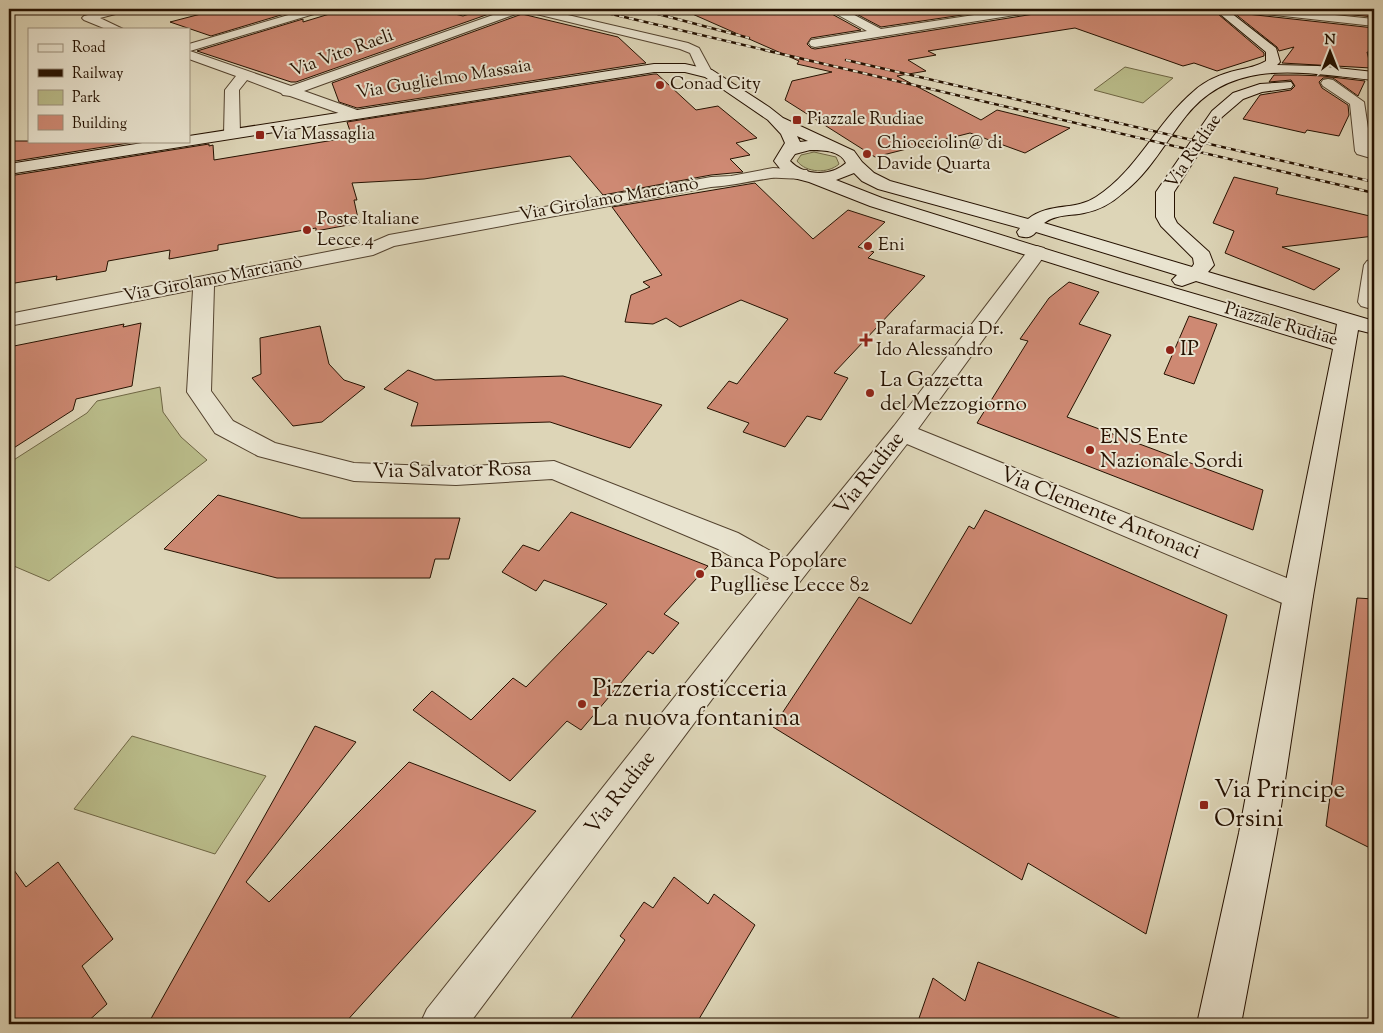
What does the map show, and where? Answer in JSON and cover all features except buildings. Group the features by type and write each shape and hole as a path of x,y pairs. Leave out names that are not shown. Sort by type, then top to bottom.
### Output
{"street":[{"path":"114,28 88,18 122,9"},
{"path":"190,48 320,9"},
{"name":"Via Vito Raeli","path":"288,92 520,9"},
{"path":"530,9 666,40 695,51 705,72"},
{"path":"835,9 879,33"},
{"path":"969,9 985,16"},
{"path":"815,43 1034,9"},
{"path":"1219,9 1272,51 1273,62 1264,68 1243,73"},
{"path":"1248,9 1374,23"},
{"path":"654,68 668,62 673,57 674,52 666,40"},
{"path":"190,55 288,92 355,114"},
{"path":"673,57 679,64 688,68"},
{"name":"Via Guglielmo Massaia","path":"190,141 654,68 688,68 705,72"},
{"name":"Via Rudiae","path":"442,1024 903,432 1028,241 1037,218 1047,214 1094,205 1127,183 1194,99 1208,87 1222,79 1243,73 1281,70 1306,70 1374,76"},
{"name":"Piazzale Rudiae","path":"705,72 776,120 848,154 854,164 868,177 884,185 932,199 1028,241 1157,288 1347,332"},
{"path":"232,134 232,90 243,76"},
{"path":"1328,83 1357,102 1363,151 1374,154"},
{"name":"Via Rudiae","path":"1196,274 1204,265 1202,256 1168,222 1164,208 1165,192 1218,114 1238,96 1260,88 1328,83 1374,85"},
{"name":"Piazzale Rudiae","path":"776,120 792,143 782,160 785,166 868,199 1028,241 1196,274 1347,332"},
{"name":"Via Guglielmo Massaia","path":"9,169 182,142"},
{"name":"Piazzale Rudiae","path":"786,153 807,146 830,147"},
{"name":"Via Girolamo Marcianò","path":"711,182 721,174 759,166 786,153"},
{"path":"807,175 840,175 850,170 854,164"},
{"name":"Via Girolamo Marcianò","path":"9,320 373,249 389,241 711,182 732,182 773,173 807,175"},
{"name":"Via Rudiae","path":"932,199 1010,208 1067,205 1105,199"},
{"path":"1368,302 1374,265"},
{"path":"1157,288 1180,282 1196,274"},
{"name":"Via Salvator Rosa","path":"204,282 199,392 224,427 267,450 354,472 456,476 554,470 728,541 790,575"},
{"path":"1219,1024 1258,833 1298,596 1347,332 1374,328"},
{"name":"Via Clemente Antonaci","path":"903,432 1298,596"}],"green space":[{"path":"1125,67 1173,78 1143,103 1094,90"},
{"path":"814,152 836,157 839,164 823,171 817,171 806,168 797,161 801,155"},
{"path":"160,387 163,412 181,437 207,460 49,581 9,564 9,463 87,413 97,401"},
{"path":"132,736 266,776 215,854 74,809"}],"railway":[{"path":"590,9 1374,193"},
{"path":"639,9 749,38"},
{"path":"846,60 1374,182"}],"place":[{"name":"Conad City","path":"660,85"},
{"name":"Piazzale Rudiae","path":"797,120"},
{"name":"Via Massaglia","path":"260,135"},
{"name":"Chiocciolin@ di Davide Quarta","path":"867,154"},
{"name":"Poste Italiane Lecce 4","path":"307,230"},
{"name":"Eni","path":"868,246"},
{"name":"Parafarmacia Dr. Ido Alessandro","path":"866,340"},
{"name":"IP","path":"1170,350"},
{"name":"La Gazzetta del Mezzogiorno","path":"870,393"},
{"name":"ENS Ente Nazionale Sordi","path":"1090,450"},
{"name":"Banca Popolare Puglliese Lecce 82","path":"700,574"},
{"name":"Pizzeria rosticceria La nuova fontanina","path":"582,704"},
{"name":"Via Principe Orsini","path":"1204,805"}]}
